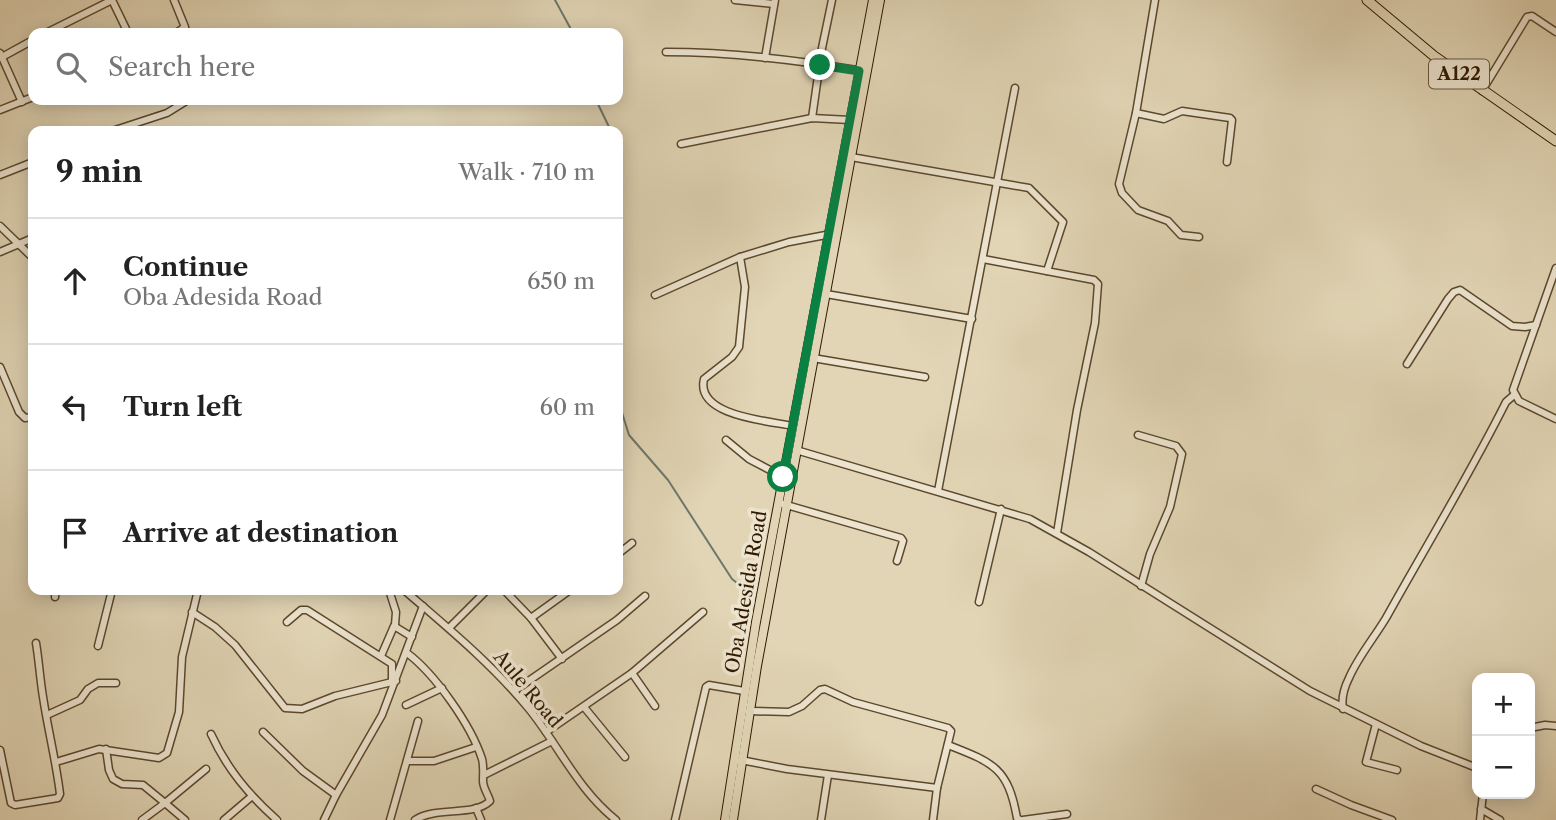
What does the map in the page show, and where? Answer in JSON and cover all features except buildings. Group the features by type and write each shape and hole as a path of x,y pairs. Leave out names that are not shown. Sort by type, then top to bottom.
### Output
{"highway":[{"name":"A122","path":"1367,0 1482,91 1556,141"}],"main road":[{"name":"Oba Adesida Road","path":"726,820 744,691 752,665 782,503 783,477 832,234 850,120 863,71 873,0"},
{"path":"782,503 796,450 826,294 832,234 854,155 863,71 880,0"},
{"path":"733,820 749,711 752,665"}],"street":[{"path":"56,28 112,0 126,28"},
{"path":"174,0 184,28"},
{"path":"735,0 774,2 765,58"},
{"path":"812,118 832,0"},
{"path":"1155,0 1136,113 1119,188 1132,205 1143,213 1168,221 1181,235 1199,237"},
{"path":"1482,91 1527,17 1532,16 1556,32"},
{"path":"22,102 1,55 28,42"},
{"path":"666,52 705,52 863,71"},
{"path":"938,491 1016,88"},
{"path":"0,110 28,99"},
{"path":"127,126 167,113 180,105"},
{"path":"1136,113 1164,119 1182,111 1231,119 1227,162"},
{"path":"681,144 812,118 850,120"},
{"path":"854,155 1032,190 1062,219 1047,271"},
{"path":"0,175 28,164"},
{"path":"0,226 28,253"},
{"path":"655,295 740,257 832,234"},
{"path":"0,252 28,240"},
{"path":"740,257 745,287 739,347 732,357 705,379 704,390 708,399 722,411 793,426"},
{"path":"983,259 1094,280 1098,284 1095,323 1056,533"},
{"path":"1556,268 1514,387 1514,395 1523,404 1556,419"},
{"path":"1407,364 1448,299 1460,290 1512,326 1535,325"},
{"path":"826,294 972,319"},
{"path":"813,358 925,377"},
{"path":"0,367 19,412 28,418"},
{"path":"1343,709 1342,700 1349,677 1445,518 1506,402 1514,395"},
{"path":"1138,435 1176,446 1182,454 1170,507 1150,554 1141,586"},
{"path":"726,440 749,459 783,477"},
{"path":"796,450 1030,519 1310,691 1421,746 1472,766"},
{"path":"782,503 901,538 903,541 897,561"},
{"path":"979,602 1000,509"},
{"path":"623,550 632,543"},
{"path":"98,646 111,595"},
{"path":"56,762 90,751 106,750 159,758 167,753 179,712 182,657 197,595"},
{"path":"381,656 396,625 396,612 390,595"},
{"name":"Aule Road","path":"410,595 449,628 514,691 590,795 616,820"},
{"path":"449,628 482,595"},
{"path":"509,595 531,618 562,659"},
{"path":"531,618 563,595"},
{"path":"514,691 617,620 645,596"},
{"path":"324,820 369,741 407,653 423,606"},
{"path":"287,622 305,610 381,656 393,666 394,681"},
{"path":"192,612 215,627 235,645 285,708 302,709 335,696 394,681"},
{"path":"546,732 632,673 703,612"},
{"path":"396,625 412,636"},
{"path":"0,750 13,805 58,798 60,794 56,762 36,643"},
{"path":"407,653 424,667 442,688 477,747 484,765 484,786 490,801 476,808 432,812 415,820"},
{"path":"632,673 655,706"},
{"path":"47,715 80,700 88,689 98,683 116,684"},
{"path":"675,820 706,687 709,685 744,691"},
{"path":"406,705 442,688"},
{"path":"749,711 789,712 825,689 853,702 948,728 951,731 937,789 933,820"},
{"path":"584,707 625,757"},
{"path":"390,820 418,721"},
{"path":"1376,724 1366,762 1397,770"},
{"path":"1535,727 1556,726"},
{"path":"263,732 303,771 336,795"},
{"path":"211,734 232,772 251,797 276,820"},
{"path":"484,775 552,741"},
{"path":"948,745 992,765 1009,785 1021,820 1067,814"},
{"path":"407,761 434,761 477,747"},
{"path":"106,750 113,779 122,783 143,785 185,820"},
{"path":"741,760 828,775 937,789"},
{"path":"142,820 205,769"},
{"path":"821,820 828,775"},
{"path":"1315,789 1392,820"},
{"path":"224,820 251,797"},
{"path":"1480,820 1482,799"},
{"path":"476,808 481,820"},
{"path":"1481,809 1500,820"}],"waterway":[{"path":"555,0 570,28"},
{"path":"598,105 609,126"},
{"path":"623,416 629,435 668,480 732,579 755,597"}],"route":[{"path":"783,477 859,71 820,65"}]}
